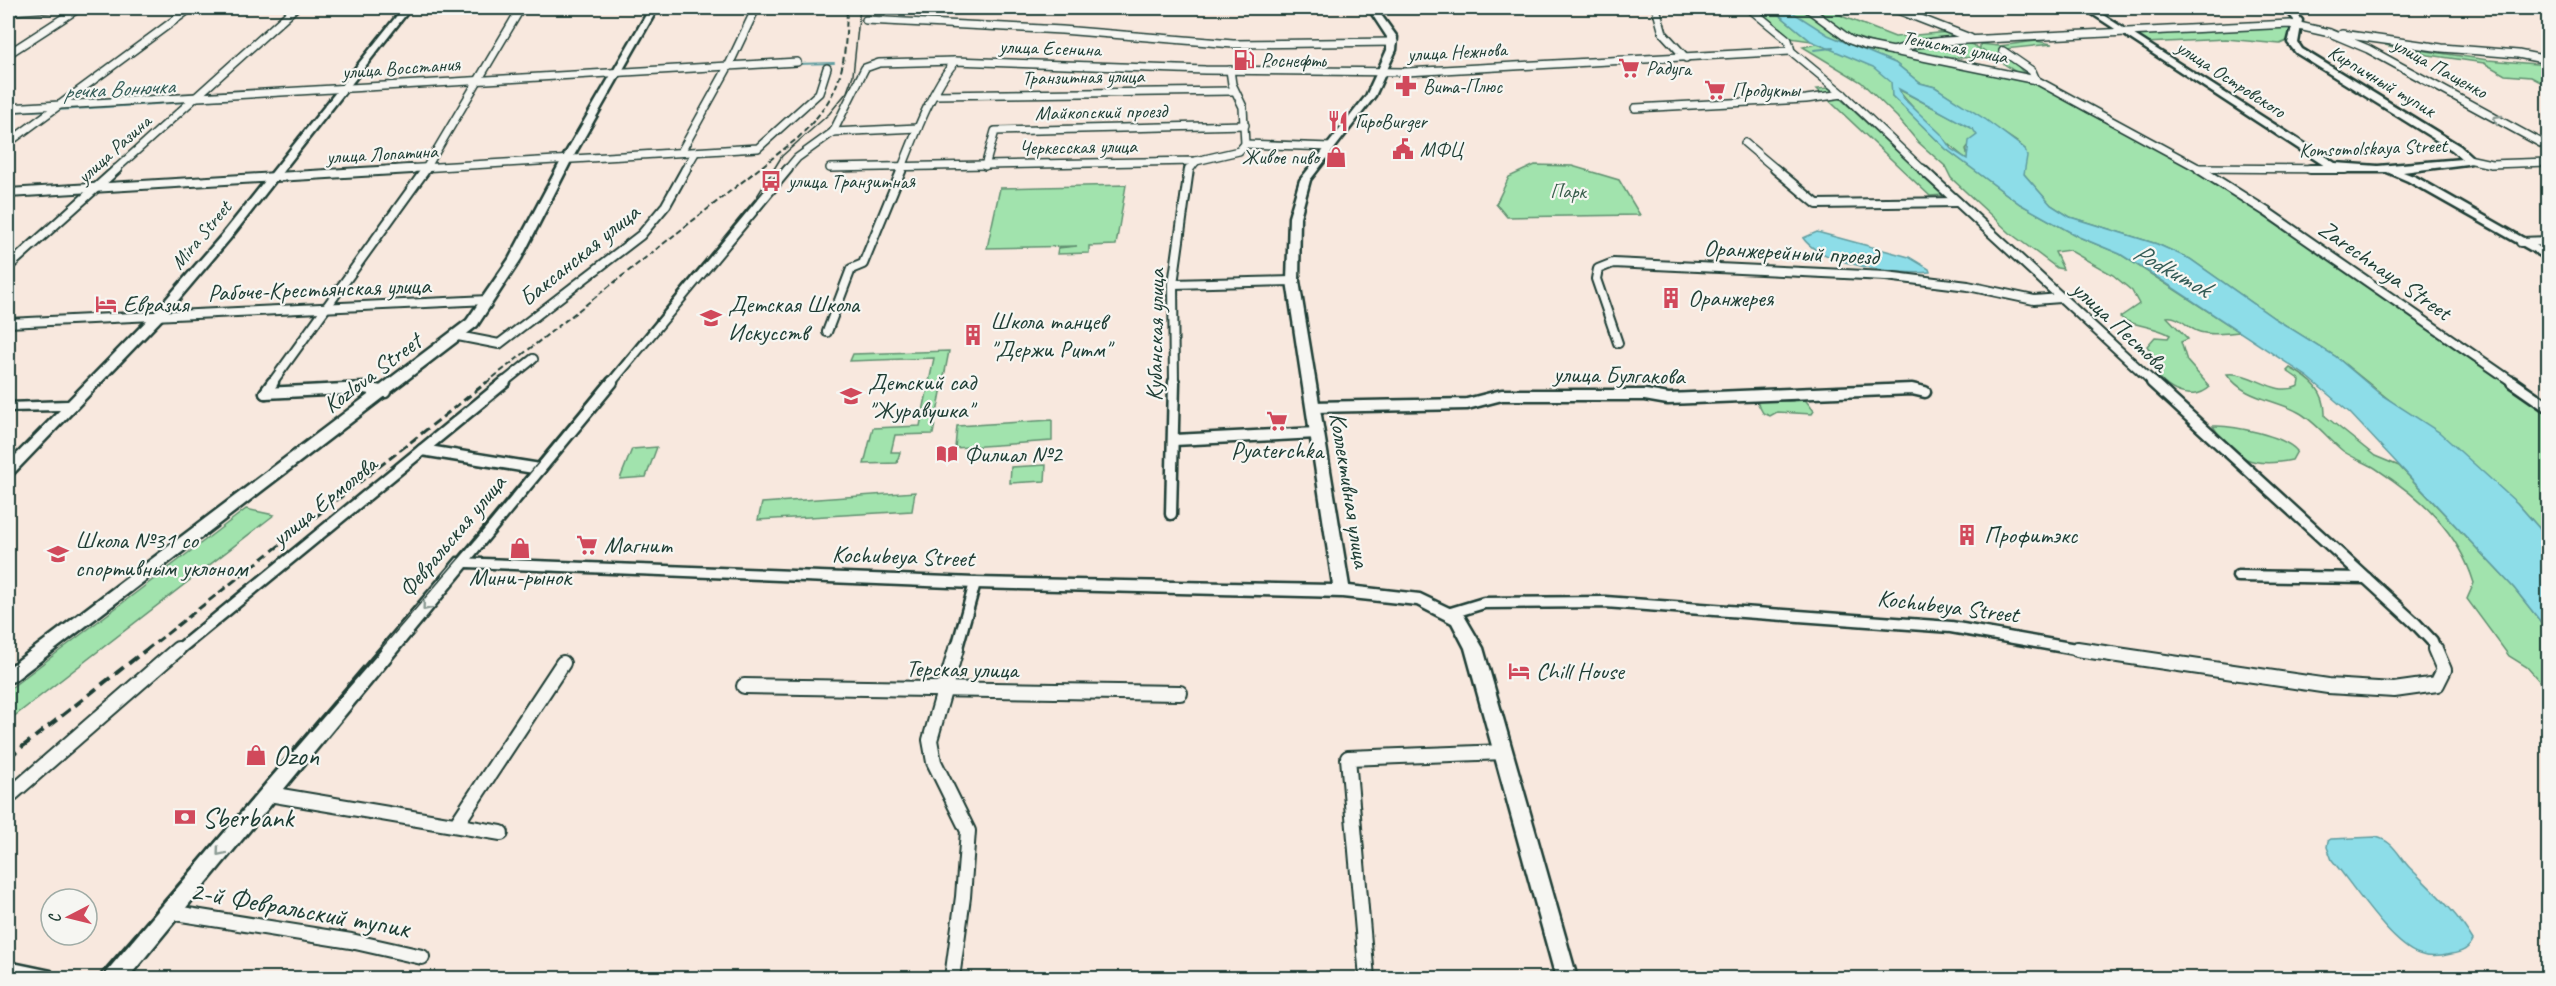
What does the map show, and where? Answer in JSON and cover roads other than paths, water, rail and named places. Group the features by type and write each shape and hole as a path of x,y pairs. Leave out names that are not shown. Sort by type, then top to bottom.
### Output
{"street":[{"path":"8,10 54,8"},
{"path":"8,54 79,8"},
{"path":"8,143 191,8"},
{"name":"улица Разина","path":"8,267 295,8"},
{"name":"Mira Street","path":"8,471 159,315 342,92 407,8"},
{"path":"385,392 365,388 266,393 427,168 521,8"},
{"name":"Kozlova Street","path":"8,677 458,336 488,300 515,259 567,159 654,8"},
{"path":"681,152 728,67 756,8"},
{"path":"1372,8 1389,30 1394,42"},
{"path":"1656,8 1663,33 1686,58"},
{"name":"улица Пестова","path":"1749,8 1788,40 1791,51 1843,94 2432,641 2444,670 2437,684"},
{"name":"Тенистая улица","path":"1807,8 1850,40 1892,51 2036,80 2198,168"},
{"name":"Тенистая улица","path":"1893,8 1973,40"},
{"name":"улица Островского","path":"2087,8 2125,31 2324,166 2344,169"},
{"path":"2288,8 2297,17 2297,26"},
{"name":"улица Нежнова","path":"866,20 1062,30 1233,44 1394,42"},
{"name":"улица Пащенко","path":"1892,51 1916,44 1973,40 2270,23 2297,26 2330,33 2368,49 2548,147"},
{"name":"Кирпичный тупик","path":"2297,26 2293,43 2299,51 2456,148 2468,159"},
{"path":"2330,33 2442,48 2517,54 2548,60"},
{"name":"Коллективная улица","path":"1394,42 1384,72 1366,104 1309,173 1301,191 1294,224 1293,281 1342,591 1420,600 1451,613"},
{"name":"улица Нежнова","path":"1230,70 1384,72 1791,51"},
{"name":"Тенистая улица","path":"2003,51 2032,71 2036,80"},
{"path":"828,332 850,269 863,264 918,128 948,69 955,61"},
{"name":"улица Есенина","path":"870,65 955,61 1230,70"},
{"name":"улица Восстания","path":"8,108 53,109 190,102 617,72 797,64"},
{"name":"Февральская улица","path":"115,978 464,562 787,168 813,144 833,132 864,71 870,65"},
{"name":"улица Лопатина","path":"8,193 758,148 819,93 827,68"},
{"path":"1230,70 1233,91 1239,96 1245,125 1245,144 1331,147"},
{"name":"Транзитная улица","path":"934,95 1233,91"},
{"path":"1635,108 1806,99 1843,94"},
{"name":"улица Восстания","path":"8,116 53,109 190,102"},
{"name":"Майкопский проезд","path":"985,166 995,131 1245,125"},
{"path":"833,132 918,128"},
{"name":"Оранжерейный проезд","path":"1745,143 1817,204 1957,202"},
{"name":"Черкесская улица","path":"830,168 1196,161 1239,151 1245,144"},
{"name":"Баксанская улица","path":"458,336 500,344 641,236 666,205 695,153"},
{"name":"Komsomolskaya Street","path":"2344,169 2376,170 2462,162 2468,159 2491,164 2548,162"},
{"name":"Кубанская улица","path":"1171,514 1174,440 1173,284 1185,190 1190,166 1196,161"},
{"name":"Komsomolskaya Street","path":"2198,168 2324,166"},
{"path":"2412,178 2408,171 2415,166"},
{"name":"Zarechnaya Street","path":"2198,168 2267,212 2548,407"},
{"path":"2376,170 2412,178 2548,257"},
{"path":"2521,242 2548,241"},
{"name":"Оранжерейный проезд","path":"1618,343 1596,271 1601,266 1613,263 1886,276 1968,286 2034,300 2061,298"},
{"path":"1173,284 1293,281"},
{"name":"Рабоче-Крестьянская улица","path":"8,323 488,300"},
{"name":"улица Ермолова","path":"8,797 228,606 533,359"},
{"name":"улица Булгакова","path":"1313,407 1467,404 1502,395 1646,395 1668,399 1856,391 1912,390 1924,392"},
{"path":"8,407 72,405"},
{"path":"1174,440 1317,434"},
{"path":"422,450 540,469"},
{"name":"Kochubeya Street","path":"464,562 975,583 1342,591"},
{"path":"2238,576 2366,578"},
{"path":"952,978 963,897 968,831 943,783 930,740 975,583"},
{"name":"Kochubeya Street","path":"1451,613 1484,603 1605,602 1818,616 1952,627 2062,647 2328,686 2394,690 2437,684"},
{"path":"1451,613 1458,619 1473,648 1567,978"},
{"path":"456,825 563,663"},
{"name":"Терская улица","path":"744,686 1180,693"},
{"path":"1367,978 1348,758 1504,752"},
{"path":"269,794 501,833"},
{"name":"2-й Февральский тупик","path":"169,912 351,941 422,957"},
{"path":"8,971 43,978"}],"water":[{"name":"Podkumok","path":"1771,8 1786,8 1828,35 1895,63 1920,83 1935,87 1985,119 2025,149 2027,156 2024,174 2051,205 2070,217 2157,244 2190,259 2274,318 2335,356 2380,394 2439,432 2517,503 2539,528 2548,546 2548,631 2514,588 2350,413 2308,377 2120,254 2079,237 2020,204 1946,149 1892,96 1891,82 1873,67 1811,41","holes":["1899,89 1973,129 1977,135 1969,141 1967,159 1951,149 1941,134 1903,98"]},
{"path":"1817,232 1909,257 1929,269 1930,272 1882,270 1826,255 1812,247 1803,238"},
{"path":"2376,837 2392,846 2459,920 2473,940 2467,948 2458,953 2439,956 2419,954 2396,939 2372,913 2332,860 2327,847 2331,839"}],"waterway":[{"name":"речка Вонючка","path":"1814,50 1833,48"},
{"path":"796,64 834,63"},
{"name":"речка Вонючка","path":"195,101 232,99"},
{"name":"речка Вонючка","path":"57,110 188,102"},
{"name":"речка Вонючка","path":"8,112 51,110"}],"tram line":[{"path":"379,651 474,541 756,198 782,156 829,114 847,92 853,75 860,8"},
{"path":"97,978 381,649"}],"railway":[{"path":"486,383 798,138 824,107 839,79 845,48 847,8"},
{"path":"145,651 487,382"},
{"path":"8,758 147,649"}],"place":[{"name":"Роснефть","path":"1244,60"},
{"name":"Радуга","path":"1629,68"},
{"name":"Вита-Плюс","path":"1406,86"},
{"name":"Продукты","path":"1715,90"},
{"name":"ГироBurger","path":"1338,121"},
{"name":"МФЦ","path":"1403,149"},
{"name":"Живое пиво","path":"1336,157"},
{"name":"улица Транзитная","path":"771,181"},
{"name":"Оранжерея","path":"1671,298"},
{"name":"Евразия","path":"106,304"},
{"name":"Детская Школа Искусств","path":"711,318"},
{"name":"Школа танцев \"Держи Ритм\"","path":"973,335"},
{"name":"Детский сад \"Журавушка\"","path":"851,396"},
{"name":"Pyaterchka","path":"1277,421"},
{"name":"Филиал №2","path":"947,454"},
{"name":"Профитэкс","path":"1967,535"},
{"name":"Магнит","path":"587,545"},
{"name":"Мини-рынок","path":"520,548"},
{"name":"Школа №31 со спортивным уклоном","path":"58,554"},
{"name":"Chill House","path":"1519,671"},
{"name":"Ozon","path":"256,755"},
{"name":"Sberbank","path":"185,817"}],"park label":[{"name":"Парк","path":"1568,191"}]}
